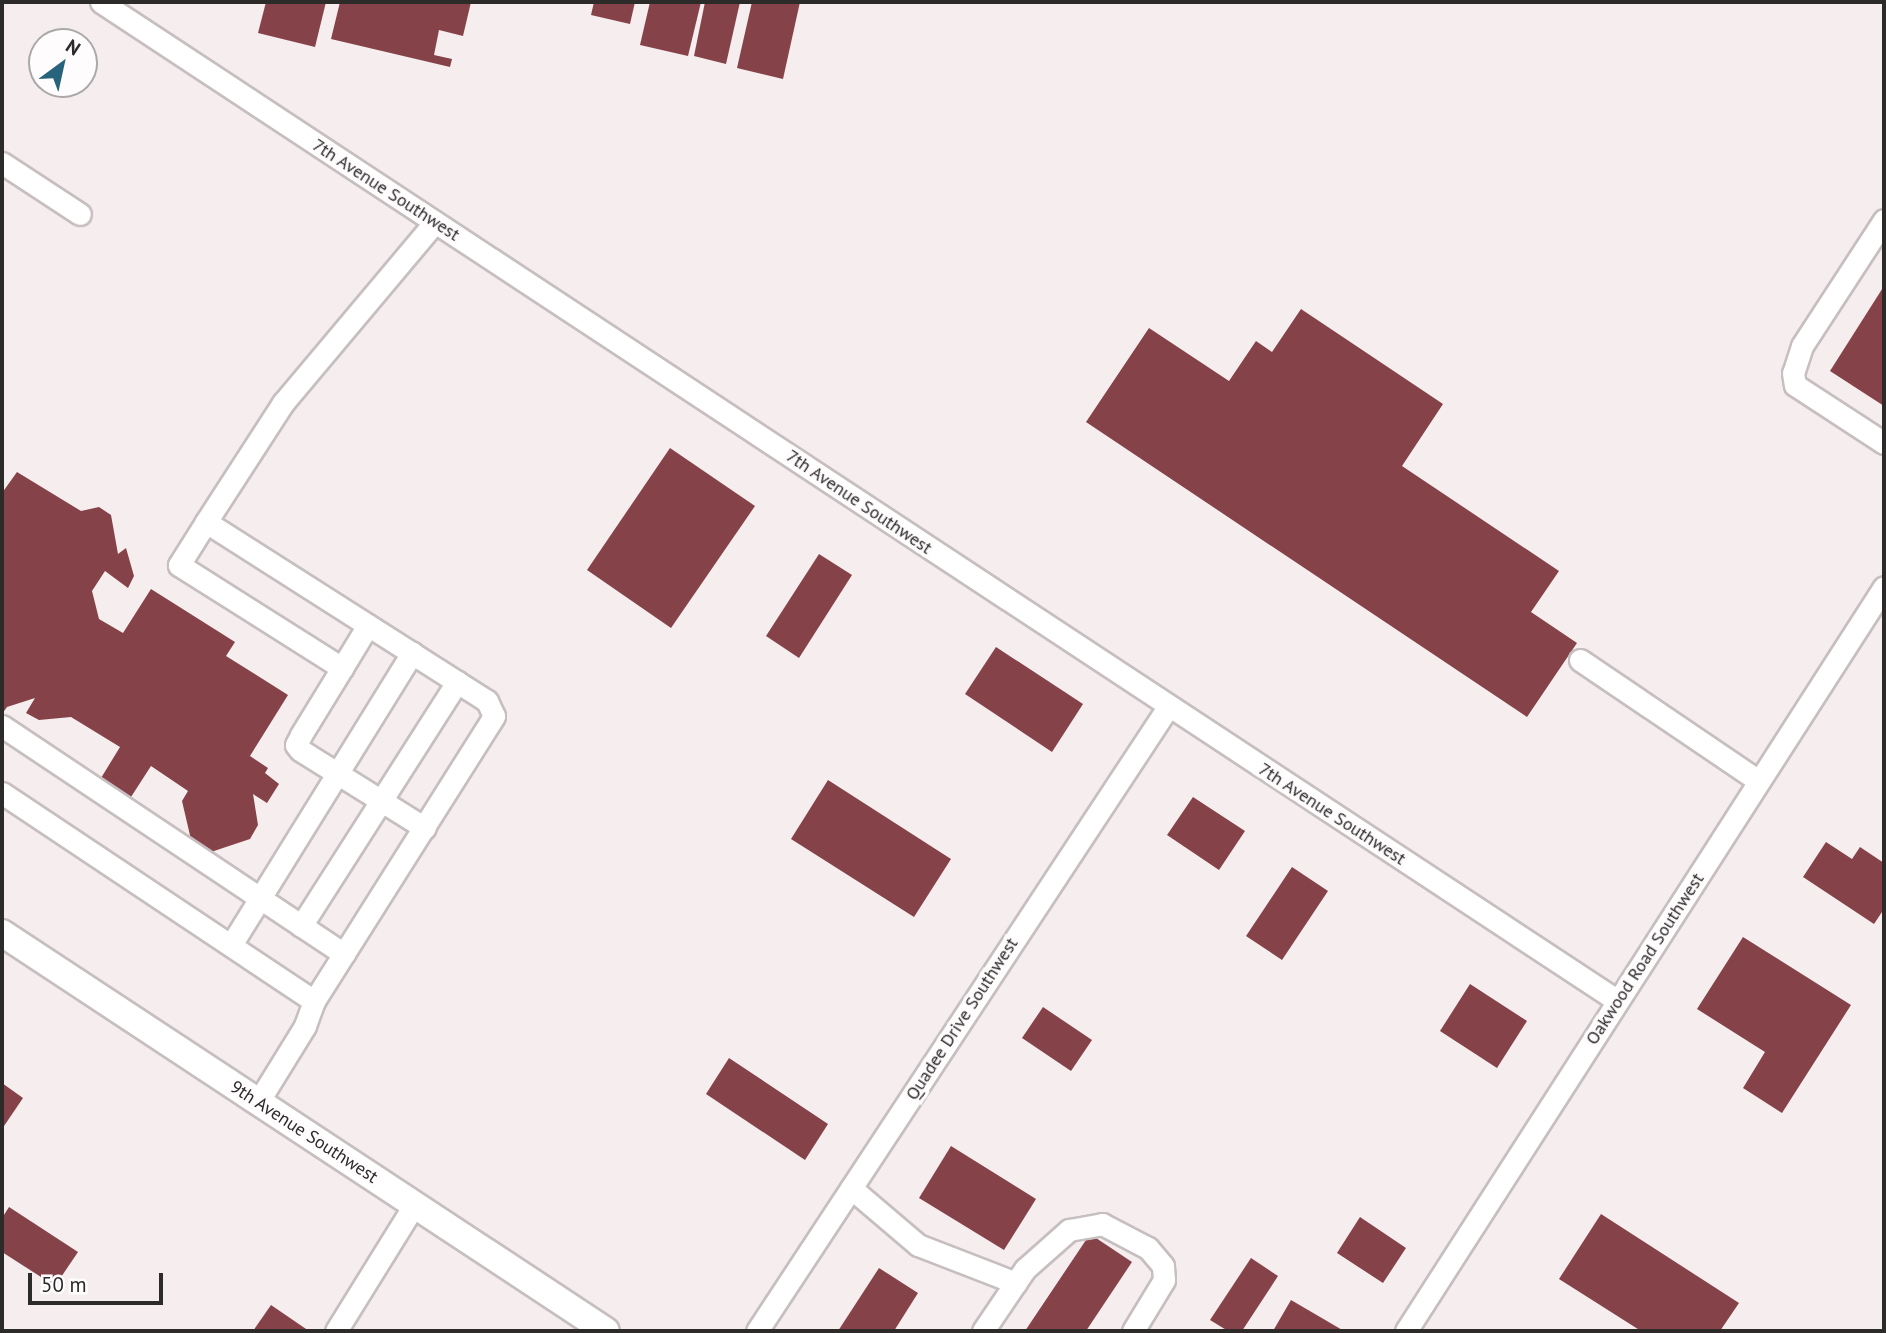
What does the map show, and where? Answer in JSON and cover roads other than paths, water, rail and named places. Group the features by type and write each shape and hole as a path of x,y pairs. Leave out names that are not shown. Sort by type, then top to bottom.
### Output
{"main road":[{"name":"9th Avenue Southwest","path":"2,933 606,1331"}],"street":[{"name":"7th Avenue Southwest","path":"100,2 1618,1001"},
{"path":"2,163 80,214"},
{"path":"1884,220 1802,346 1793,373 1795,385 1884,443"},
{"path":"342,668 179,565 283,403 435,222"},
{"path":"206,522 487,701 494,716 314,1001 305,1026 258,1102"},
{"name":"Oakwood Road Southwest","path":"1406,1331 1884,587"},
{"path":"368,625 296,745 425,828"},
{"path":"231,945 412,653"},
{"path":"1580,660 1759,781"},
{"path":"301,926 457,682"},
{"name":"Quadee Drive Southwest","path":"757,1331 1168,707"},
{"path":"2,726 344,954"},
{"path":"2,793 314,1001"},
{"path":"851,1188 918,1245 1016,1283"},
{"path":"337,1331 414,1205"},
{"path":"983,1331 1025,1269 1069,1230 1102,1224 1148,1248 1163,1266 1164,1280 1133,1331"}]}
